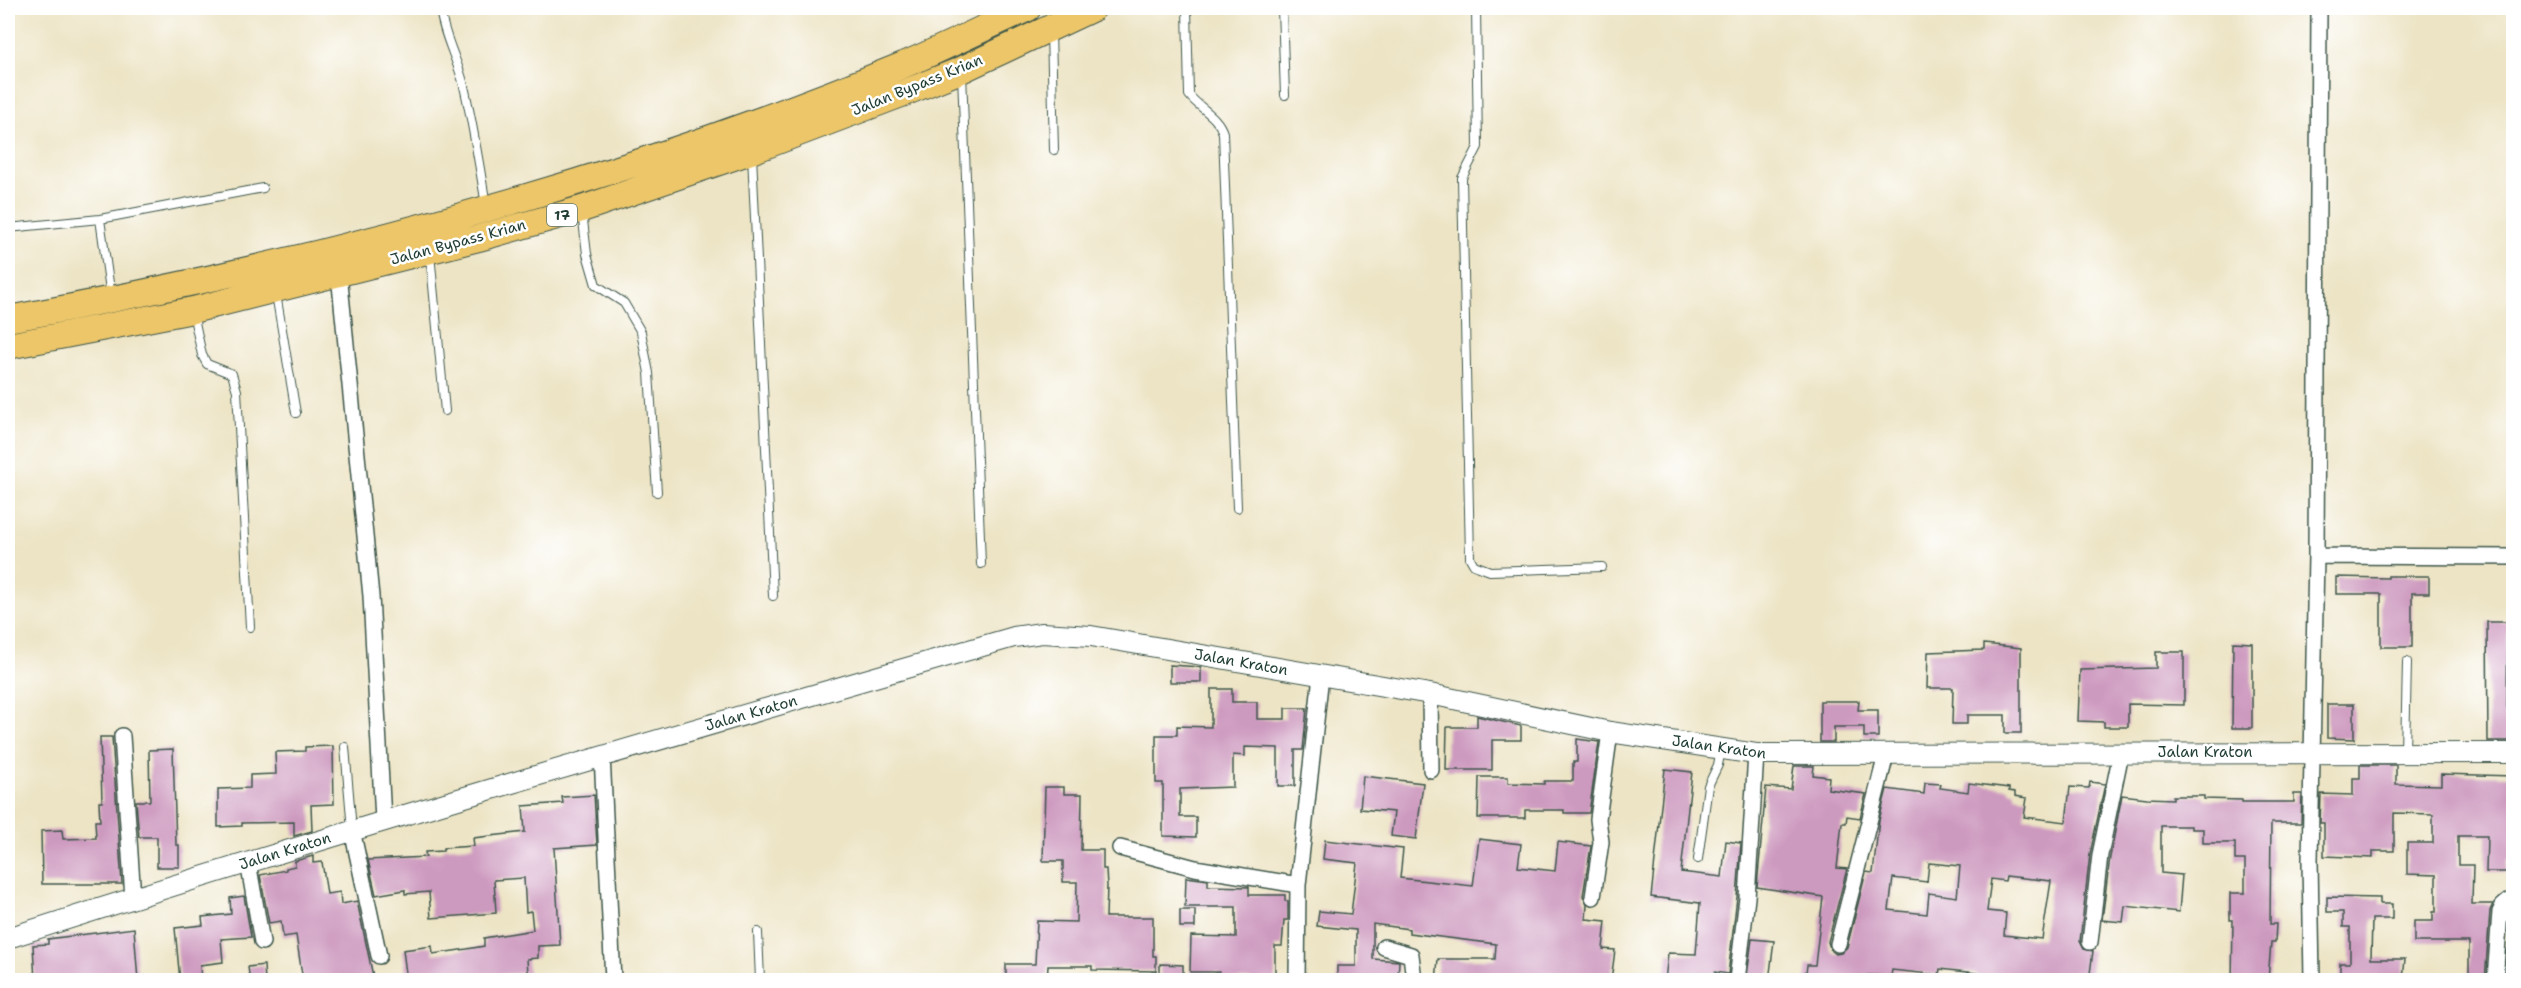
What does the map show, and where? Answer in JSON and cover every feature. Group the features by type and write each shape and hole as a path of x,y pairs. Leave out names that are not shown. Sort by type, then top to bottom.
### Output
{"highway":[{"name":"Jalan Bypass Krian","path":"8,346 322,253 487,210 718,136 904,65 1028,8"},
{"name":"Jalan Bypass Krian","path":"8,319 193,310 339,274 582,209 751,151 962,70 1093,8"}],"street":[{"path":"2312,981 2310,861 2316,556 2319,8"},
{"path":"339,274 371,596 383,820"},
{"path":"2316,556 2514,557"},
{"name":"Jalan Kraton","path":"8,939 383,820 602,755 1014,637 1042,633 1091,636 1430,694 1610,732 1756,754 2514,753"},
{"path":"1297,981 1298,885 1321,675"},
{"path":"1430,694 1431,770"},
{"path":"1593,897 1601,842 1598,819 1610,732"},
{"path":"122,736 133,898"},
{"path":"2090,942 2100,855 2121,753"},
{"path":"1737,981 1747,898 1756,754"},
{"path":"602,755 613,981"},
{"path":"1838,944 1886,755"},
{"path":"352,830 379,956"},
{"path":"1120,848 1196,867 1298,885"},
{"path":"248,862 262,942"},
{"path":"2495,981 2500,912 2509,901 2514,902"},
{"path":"1384,947 1411,955 1414,981"}],"lane":[{"path":"440,8 442,26 459,69 468,102 487,210"},
{"path":"1187,8 1189,95 1220,123 1223,133 1237,508"},
{"path":"1282,8 1285,95"},
{"path":"1476,8 1478,147 1462,178 1470,558 1474,565 1490,571 1602,567"},
{"path":"1051,28 1054,150"},
{"path":"962,70 981,564"},
{"path":"751,151 773,596"},
{"path":"8,228 100,219 263,188"},
{"path":"582,209 587,254 596,285 624,303 641,332 650,373 657,492"},
{"path":"100,219 115,313"},
{"path":"429,249 445,411"},
{"path":"275,290 296,413"},
{"path":"193,310 202,355 207,364 232,374 235,379 250,627"},
{"path":"2405,752 2407,662"},
{"path":"345,747 352,830"},
{"path":"1698,859 1708,786 1718,765 1721,747"},
{"path":"758,932 760,981"}],"building":[{"path":"2388,576 2429,576 2429,593 2412,593 2412,647 2381,647 2381,594 2336,594 2336,577 2388,578"},
{"path":"2487,622 2508,622 2507,707 2513,707 2513,741 2488,741"},
{"path":"2233,642 2252,643 2252,728 2232,728"},
{"path":"1984,644 2021,648 2021,733 2005,733 2005,715 1967,715 1967,724 1952,724 1953,688 1927,688 1928,652 1984,650"},
{"path":"2156,652 2184,652 2184,705 2128,704 2128,727 2104,727 2104,722 2078,721 2080,670 2156,668"},
{"path":"1170,665 1201,667 1201,682 1170,682"},
{"path":"1211,689 1232,689 1232,702 1257,702 1257,719 1285,719 1285,708 1307,708 1303,750 1295,750 1295,786 1278,786 1278,748 1245,747 1245,756 1233,755 1233,787 1180,789 1180,817 1196,817 1196,837 1163,836 1163,783 1156,783 1156,735 1177,735 1177,726 1211,727"},
{"path":"1820,701 1859,701 1858,710 1878,710 1878,737 1864,737 1864,727 1834,727 1834,742 1820,742"},
{"path":"2327,704 2354,704 2354,739 2327,738"},
{"path":"1477,716 1521,726 1521,740 1492,740 1492,770 1446,770 1447,727 1477,727"},
{"path":"100,737 112,737 122,884 42,884 41,831 62,830 63,839 96,838 95,821 100,821 99,802 102,802"},
{"path":"1577,739 1599,742 1589,813 1564,813 1564,810 1525,810 1525,818 1478,818 1479,777 1508,777 1508,783 1544,784 1544,781 1573,781 1573,762 1577,762"},
{"path":"333,746 334,804 311,805 312,831 294,836 294,822 242,823 242,826 218,827 218,789 250,788 250,775 276,774 275,752 305,751 305,747"},
{"path":"173,749 176,845 179,845 179,867 157,867 157,837 139,837 136,801 150,801 149,750"},
{"path":"2360,765 2396,765 2396,784 2441,785 2441,774 2514,776 2514,860 2507,860 2507,872 2486,872 2487,836 2458,836 2458,865 2473,865 2472,904 2493,904 2490,911 2485,981 2469,981 2469,942 2414,942 2414,921 2433,921 2433,912 2436,912 2436,875 2407,874 2407,843 2433,843 2433,814 2394,813 2394,851 2373,851 2373,858 2324,856 2324,823 2320,823 2321,794 2353,795 2353,778 2360,778"},
{"path":"1794,766 1814,766 1813,775 1829,777 1828,789 1866,794 1860,818 1847,816 1846,823 1842,823 1837,868 1847,869 1828,942 1831,951 1836,954 1841,953 1847,947 1866,872 1873,873 1879,820 1887,789 1924,794 1925,783 1941,784 1940,788 1968,792 1969,783 2009,788 2009,791 2015,792 2015,796 2027,798 2024,817 2066,822 2070,787 2089,788 2090,782 2105,784 2090,854 2080,941 2084,949 2093,951 2089,981 2014,981 1976,976 1976,973 1940,969 1939,975 1892,970 1891,976 1868,975 1867,981 1805,981 1807,965 1815,965 1823,897 1757,887 1766,787 1791,789","holes":["1929,863 1960,866 1957,897 1929,893 1927,914 1889,910 1893,878 1927,882","2006,876 2051,881 2042,939 2004,935 2006,913 1987,911 1991,879 2005,881"]},
{"path":"1665,769 1692,772 1681,872 1722,877 1726,841 1741,843 1728,974 1715,972 1714,981 1665,981 1668,953 1696,954 1700,903 1651,897"},
{"path":"1363,776 1423,783 1416,839 1391,836 1394,812 1360,809"},
{"path":"1045,787 1064,787 1064,794 1082,794 1081,850 1103,850 1103,869 1106,869 1107,886 1106,917 1153,917 1153,956 1156,956 1156,971 1092,970 1092,966 1048,966 1047,981 1006,981 1006,964 1035,964 1037,921 1076,922 1077,882 1063,882 1063,861 1043,861"},
{"path":"2294,794 2302,794 2301,823 2271,823 2270,924 2276,924 2275,942 2271,942 2268,981 2232,981 2233,920 2230,920 2230,893 2245,893 2245,860 2235,860 2235,843 2203,843 2203,829 2191,829 2191,826 2161,826 2161,873 2182,875 2179,912 2125,906 2123,922 2102,920 2110,857 2122,795 2173,799 2173,796 2204,796 2204,799 2242,800 2242,802 2294,802"},
{"path":"594,795 597,845 554,848 560,945 538,946 538,958 527,959 528,973 470,977 471,981 407,981 403,950 432,946 433,954 467,949 484,946 484,938 533,930 531,911 526,912 524,878 494,880 496,913 431,918 429,892 405,894 405,890 376,895 368,860 426,857 425,852 474,846 473,838 525,832 523,806 563,803 562,797"},
{"path":"1479,839 1521,844 1518,867 1555,871 1558,842 1591,846 1583,896 1587,905 1586,919 1606,921 1603,949 1615,950 1611,981 1436,981 1438,959 1495,959 1496,944 1409,933 1409,929 1373,924 1373,959 1399,961 1398,981 1337,981 1337,966 1356,966 1356,930 1317,926 1319,911 1351,914 1357,863 1323,859 1325,840 1403,849 1400,878 1473,886"},
{"path":"313,856 313,863 322,862 327,894 340,892 341,904 357,901 374,981 303,981 296,935 283,937 281,921 269,923 260,875 286,870 286,868 295,866 295,861"},
{"path":"1186,877 1208,880 1208,886 1249,887 1249,895 1285,895 1285,901 1288,901 1288,920 1284,920 1282,946 1275,946 1275,981 1219,978 1219,972 1190,972 1191,936 1236,937 1236,907 1185,907"},
{"path":"244,896 251,937 221,939 223,962 200,965 201,981 180,981 175,928 203,925 202,917 231,914 230,898"},
{"path":"2327,897 2380,898 2380,904 2392,904 2392,919 2372,919 2371,959 2405,959 2403,979 2340,979 2340,963 2350,963 2350,927 2343,927 2343,912 2327,912"},
{"path":"1180,910 1195,910 1195,927 1180,927"},
{"path":"134,928 138,981 35,981 33,945 48,944 48,939"},
{"path":"1752,939 1774,941 1769,981 1751,981 1751,977 1747,976"},
{"path":"2507,949 2514,949 2514,978 2505,978"},
{"path":"1160,964 1183,965 1183,980 1160,979"},
{"path":"264,965 265,981 250,981 248,967"}]}
